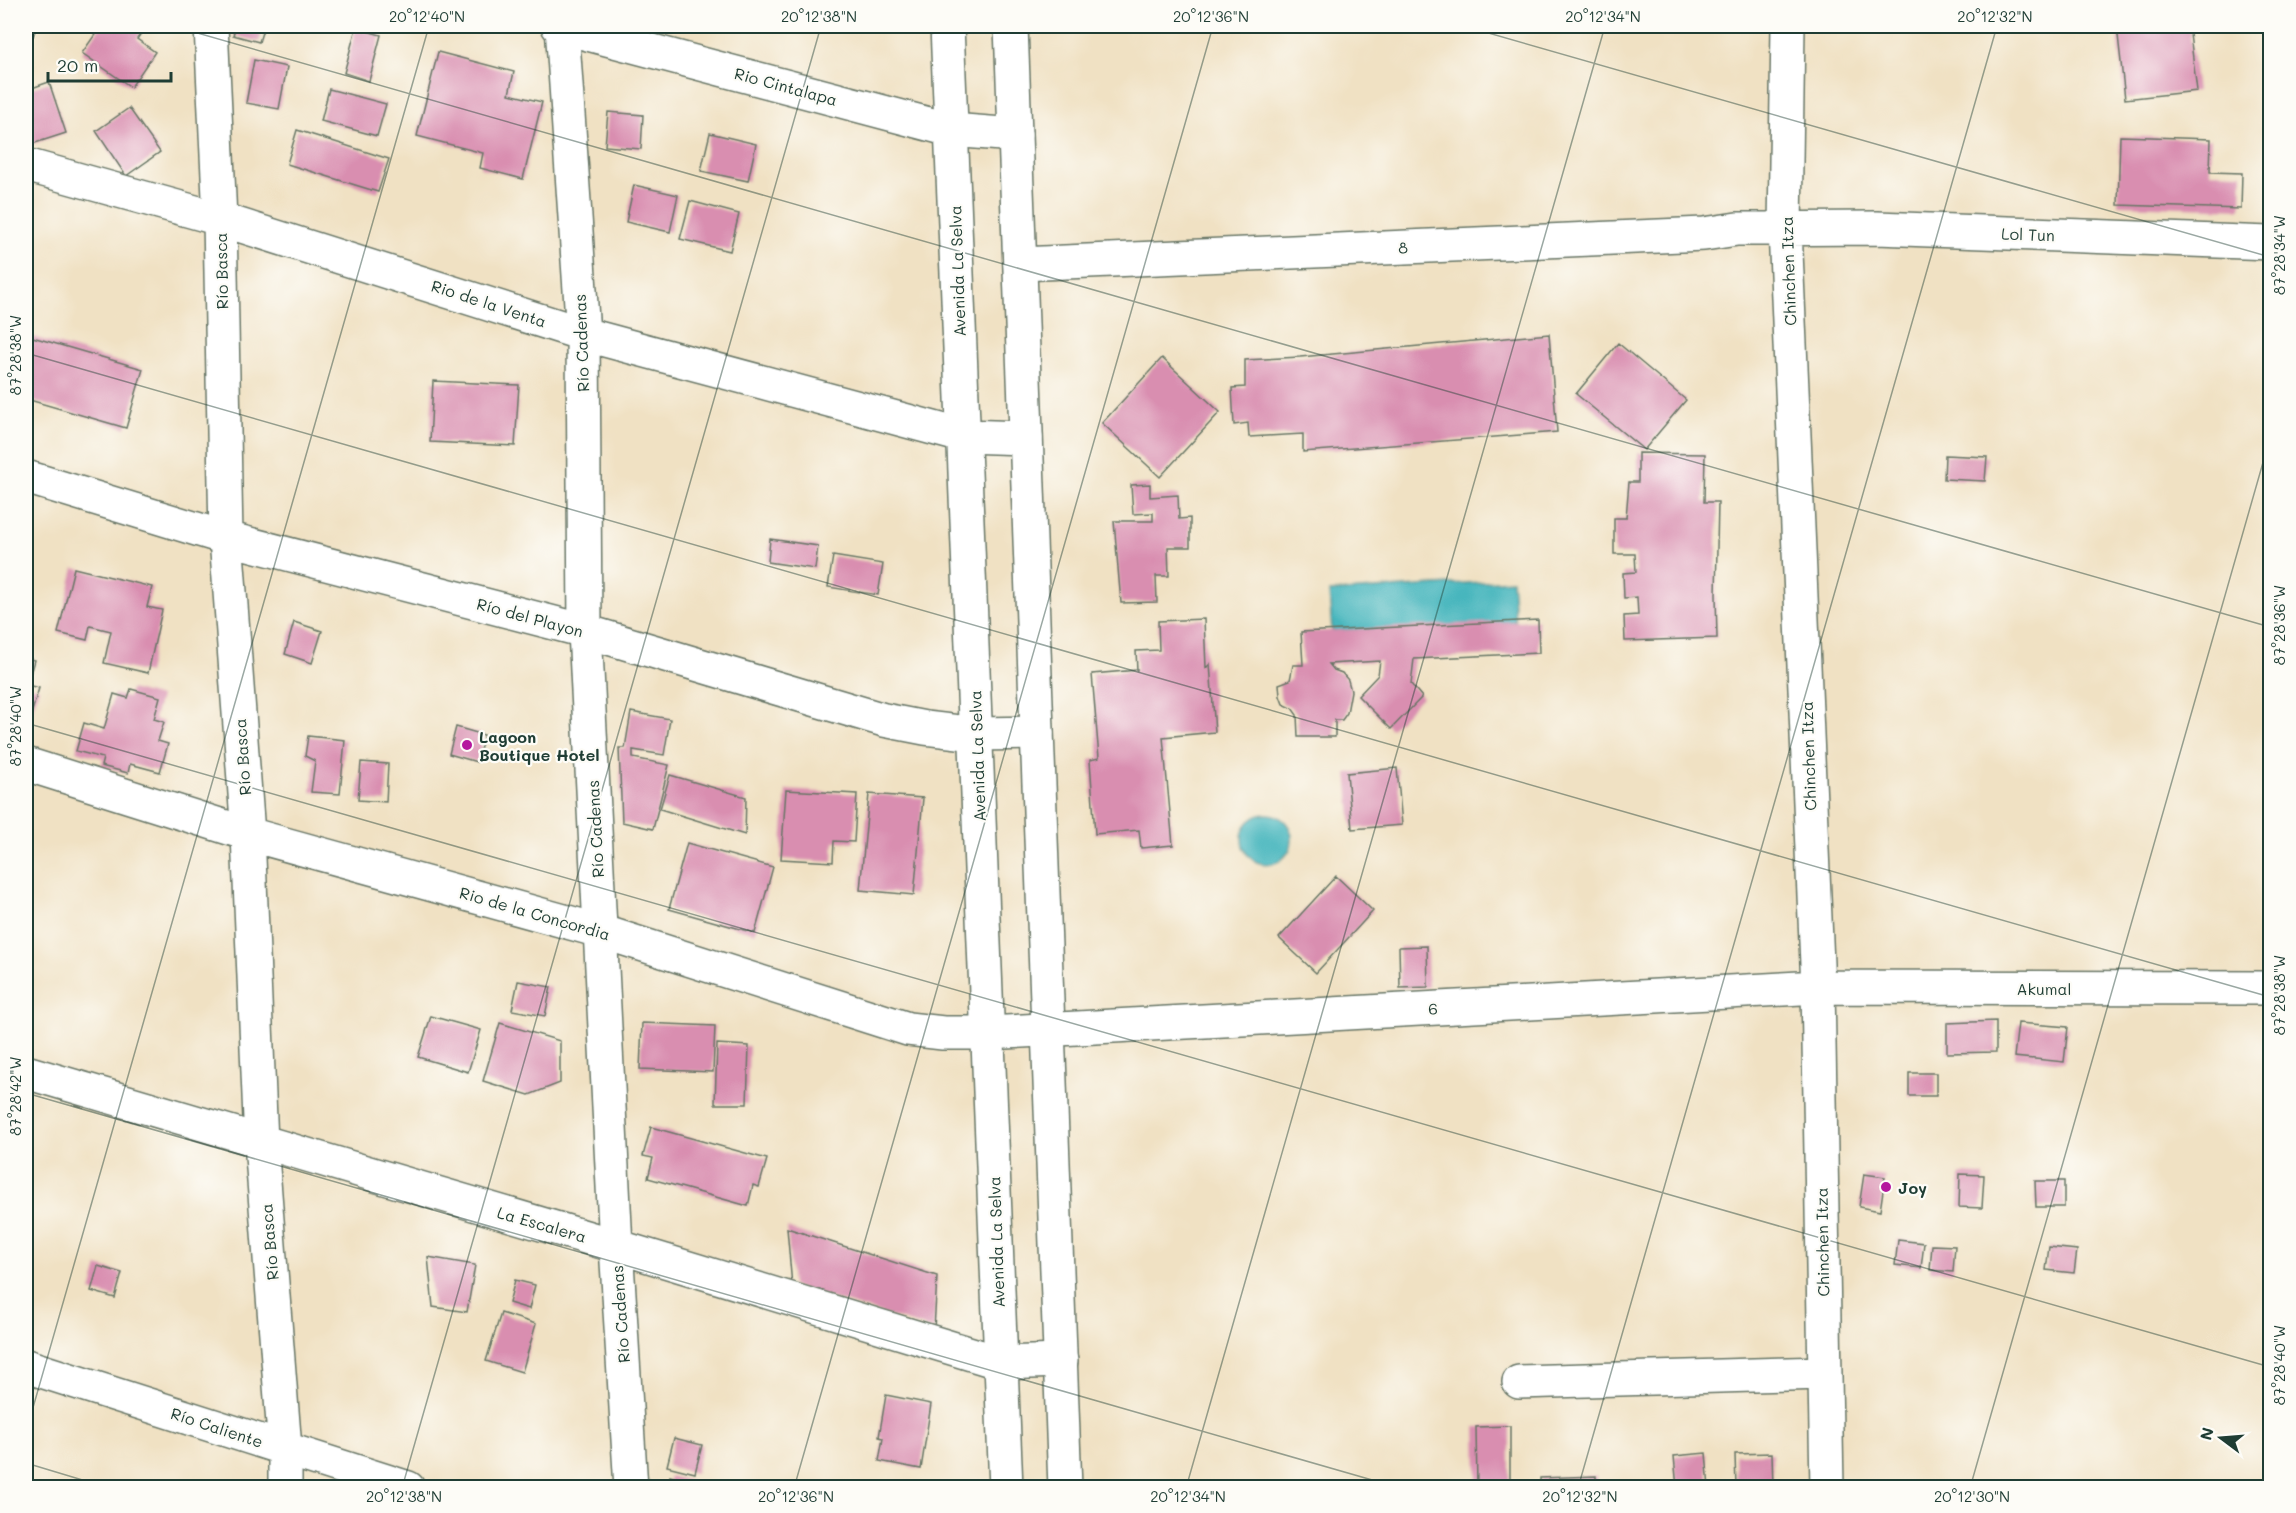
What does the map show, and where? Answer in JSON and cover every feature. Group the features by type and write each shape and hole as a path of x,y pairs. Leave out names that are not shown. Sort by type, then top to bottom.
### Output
{"street":[{"name":"Río Basca","path":"210,26 220,219 226,538 248,834 261,1143 285,1449 285,1488"},
{"name":"Rio Cintalapa","path":"561,26 951,130 1016,135"},
{"name":"Río Cadenas","path":"561,26 583,334 585,631 616,1246 632,1488"},
{"name":"Avenida La Selva","path":"947,26 1006,1488"},
{"path":"1011,26 1065,1488"},
{"name":"Chinchen Itza","path":"1788,26 1785,229 1818,987 1827,1488"},
{"name":"Rio de la Venta","path":"26,165 220,219 583,334 963,436 1026,438"},
{"name":"Lol Tun","path":"1785,229 1876,228 2271,243"},
{"name":"8","path":"1020,264 1704,234 1737,229 1785,229"},
{"name":"Río del Playon","path":"26,477 226,538 585,631 884,720 976,734 1037,733"},
{"name":"Rio de la Concordia","path":"26,764 248,834 600,931 908,1029 943,1033 1048,1029"},
{"name":"Akumal","path":"1818,987 2271,988"},
{"name":"6","path":"1048,1029 1818,987"},
{"name":"La Escalera","path":"26,1072 616,1246 1001,1363 1060,1361"},
{"name":"Río Caliente","path":"26,1366 408,1488"},
{"path":"1519,1382 1824,1373"}],"water":[{"path":"1512,580 1515,622 1332,631 1329,592"},
{"path":"1262,814 1272,814 1285,821 1292,834 1292,844 1285,857 1272,864 1262,864 1253,860 1246,853 1242,844 1242,834 1246,825 1253,818"}],"building":[{"path":"101,26 146,26 137,39 155,52 131,87 82,53"},
{"path":"236,26 264,26 259,42 233,35"},
{"path":"2117,26 2189,26 2197,91 2125,99"},
{"path":"356,28 381,35 369,81 344,73"},
{"path":"438,52 514,72 509,94 542,102 523,179 480,168 483,153 417,136"},
{"path":"254,60 287,67 279,109 246,103"},
{"path":"49,82 66,133 26,146 26,90"},
{"path":"329,89 386,104 377,136 321,121"},
{"path":"129,108 160,152 126,176 96,131"},
{"path":"608,112 643,115 641,149 605,146"},
{"path":"297,130 389,159 378,192 287,164"},
{"path":"710,133 756,144 748,181 701,171"},
{"path":"2120,136 2211,139 2210,172 2242,173 2241,209 2118,205"},
{"path":"634,185 678,195 670,232 626,222"},
{"path":"690,201 739,214 730,251 680,239"},
{"path":"1549,334 1557,432 1303,452 1303,434 1249,437 1248,423 1234,425 1232,388 1245,387 1245,360"},
{"path":"29,336 143,369 126,428 26,399 26,347"},
{"path":"1618,343 1686,400 1644,450 1576,394"},
{"path":"1162,358 1220,412 1160,477 1102,423"},
{"path":"433,381 519,385 515,446 430,442"},
{"path":"1638,453 1705,454 1704,502 1718,502 1717,638 1625,641 1624,616 1638,615 1637,597 1624,598 1623,573 1636,572 1635,554 1614,554 1614,518 1626,518 1629,482 1638,482"},
{"path":"1945,455 1987,457 1985,481 1944,479"},
{"path":"1150,484 1150,497 1178,495 1179,519 1190,518 1190,547 1168,547 1169,576 1156,576 1157,602 1121,603 1114,521 1153,521 1153,513 1133,514 1131,485"},
{"path":"770,539 818,546 815,569 768,562"},
{"path":"833,556 883,564 878,595 828,587"},
{"path":"74,568 152,587 147,607 162,610 148,673 104,663 111,631 90,626 87,640 58,633"},
{"path":"1204,619 1206,668 1210,664 1215,732 1163,737 1173,845 1141,848 1139,830 1095,834 1090,760 1099,758 1092,674 1137,670 1136,651 1159,650 1158,621"},
{"path":"1538,620 1539,653 1414,659 1411,684 1422,697 1391,729 1358,696 1378,675 1380,661 1329,664 1348,680 1351,691 1347,713 1342,720 1335,720 1335,737 1298,737 1297,715 1292,708 1283,704 1280,696 1279,684 1290,680 1293,665 1303,665 1301,632"},
{"path":"294,622 322,631 312,663 285,654"},
{"path":"26,658 34,660 27,685 39,688 26,731"},
{"path":"131,689 160,697 154,719 164,722 158,741 168,744 160,772 130,764 128,773 101,766 103,758 76,751 84,723 104,729 114,694 128,698"},
{"path":"631,712 670,719 664,755 633,750 633,758 669,765 653,829 622,822 619,748 625,748"},
{"name":"Lagoon Boutique Hotel","path":"456,727 484,735 477,762 449,754"},
{"path":"308,736 345,740 340,794 311,792 315,761 305,756"},
{"path":"361,762 388,764 386,802 358,800"},
{"path":"1397,768 1402,825 1352,829 1347,773"},
{"path":"670,775 746,797 745,835 660,809"},
{"path":"786,790 857,794 854,842 834,841 833,862 781,859"},
{"path":"869,794 923,798 914,895 860,890"},
{"path":"687,843 773,867 755,933 669,909"},
{"path":"1336,876 1373,911 1316,973 1279,938"},
{"path":"1427,946 1428,987 1400,988 1399,947"},
{"path":"518,981 551,987 545,1016 512,1010"},
{"path":"431,1016 481,1030 468,1072 418,1057"},
{"path":"1996,1021 1996,1052 1947,1053 1947,1023"},
{"path":"500,1023 560,1041 560,1083 529,1095 483,1081"},
{"path":"642,1023 715,1026 713,1072 640,1069"},
{"path":"2018,1023 2068,1027 2064,1062 2014,1057"},
{"path":"717,1044 749,1046 747,1104 715,1104"},
{"path":"1909,1073 1936,1073 1936,1096 1909,1096"},
{"path":"651,1127 767,1159 759,1187 753,1185 748,1206 648,1178 653,1158 643,1156"},
{"path":"1864,1174 1885,1177 1880,1211 1859,1207"},
{"path":"1960,1174 1984,1175 1982,1208 1959,1207"},
{"path":"2035,1181 2064,1181 2064,1207 2036,1207"},
{"path":"787,1228 937,1276 934,1330 792,1286"},
{"path":"1898,1240 1924,1243 1921,1268 1895,1265"},
{"path":"1932,1245 1955,1246 1953,1272 1930,1270"},
{"path":"2049,1247 2077,1250 2074,1273 2046,1270"},
{"path":"428,1257 475,1265 467,1312 433,1307"},
{"path":"98,1266 122,1273 115,1298 91,1291"},
{"path":"515,1280 535,1285 529,1309 509,1303"},
{"path":"501,1313 536,1324 522,1372 486,1361"},
{"path":"886,1395 931,1404 921,1469 879,1461 883,1438 879,1437"},
{"path":"1510,1426 1510,1486 1477,1486 1476,1427"},
{"path":"674,1438 702,1445 695,1473 667,1466"},
{"path":"1706,1453 1709,1488 1677,1488 1674,1456"},
{"path":"1772,1453 1773,1488 1736,1488 1735,1454"},
{"path":"670,1476 713,1487 713,1488 667,1488"},
{"path":"1596,1476 1596,1488 1540,1488 1540,1478"}],"place":[{"name":"Lagoon Boutique Hotel","path":"467,745"},
{"name":"Joy","path":"1886,1187"}]}
